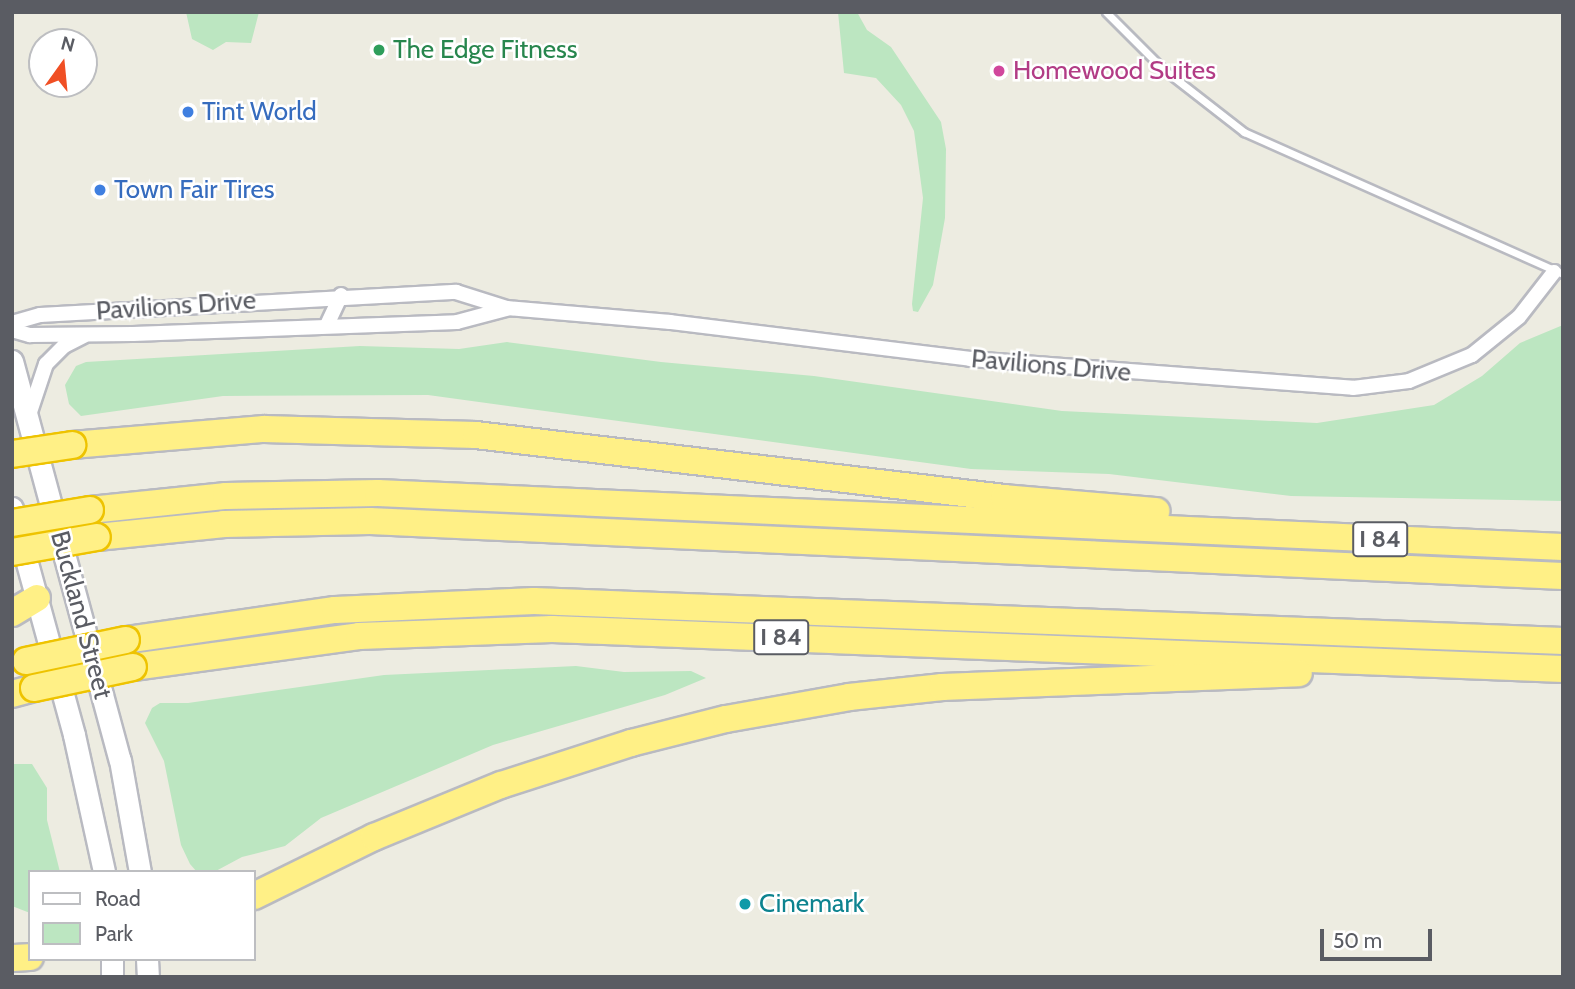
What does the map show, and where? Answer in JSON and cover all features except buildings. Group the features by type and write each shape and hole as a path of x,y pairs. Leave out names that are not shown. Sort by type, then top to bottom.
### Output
{"highway":[{"path":"12,454 72,444 264,429 477,435 1004,498 1198,514 1284,535"},
{"name":"I 84","path":"12,523 90,509 226,496 367,492 1563,547"},
{"path":"12,552 97,537 224,524 370,521 1563,576"},
{"path":"12,613 25,598"},
{"path":"19,663 126,640 335,610 534,601 1563,641"},
{"name":"I 84","path":"23,691 133,667 359,636 541,629 1563,669"},
{"path":"256,895 374,837 501,785 631,743 726,719 849,697 942,687 1270,675 1430,664"}],"main road":[{"name":"Buckland Street","path":"12,361 122,770 140,870"},
{"name":"Buckland Street","path":"12,508 25,598 84,775 104,870"},
{"path":"25,598 73,587"}],"street":[{"name":"Pavilions Drive","path":"12,323 40,315 341,295 456,292 508,308 670,322 1000,362 1353,388 1409,381 1472,355 1519,317 1558,273"},
{"path":"327,325 341,295"},
{"name":"Pavilions Drive","path":"12,330 30,335 89,335 457,322 508,308"},
{"name":"Pavilions Drive","path":"28,423 34,390 46,364 64,346 89,335"}],"lane":[{"path":"1106,12 1163,69 1244,132 1558,273"}],"green space":[{"path":"186,12 259,12 251,43 226,42 213,50 192,39"},
{"path":"838,12 857,12 867,30 891,47 941,122 946,149 945,218 933,285 918,312 913,311 912,304 923,198 914,131 901,105 876,78 844,73"},
{"path":"1563,325 1563,501 1291,496 1109,474 971,469 428,395 223,396 81,416 69,404 65,385 76,366 86,362 360,346 459,349 507,342 661,362 814,376 1062,411 1317,423 1434,405 1482,376 1520,343"},
{"path":"576,666 624,672 691,671 706,678 665,695 493,745 321,818 285,846 242,857 218,870 195,870 181,845 164,761 145,723 152,708 160,703 188,703 384,675"},
{"path":"12,764 32,764 47,788 47,820 60,870 28,870 28,912 12,906"}],"place":[{"name":"The Edge Fitness","path":"379,50"},
{"name":"Homewood Suites","path":"999,71"},
{"name":"Tint World","path":"188,112"},
{"name":"Town Fair Tires","path":"100,190"},
{"name":"Cinemark","path":"745,904"}]}
